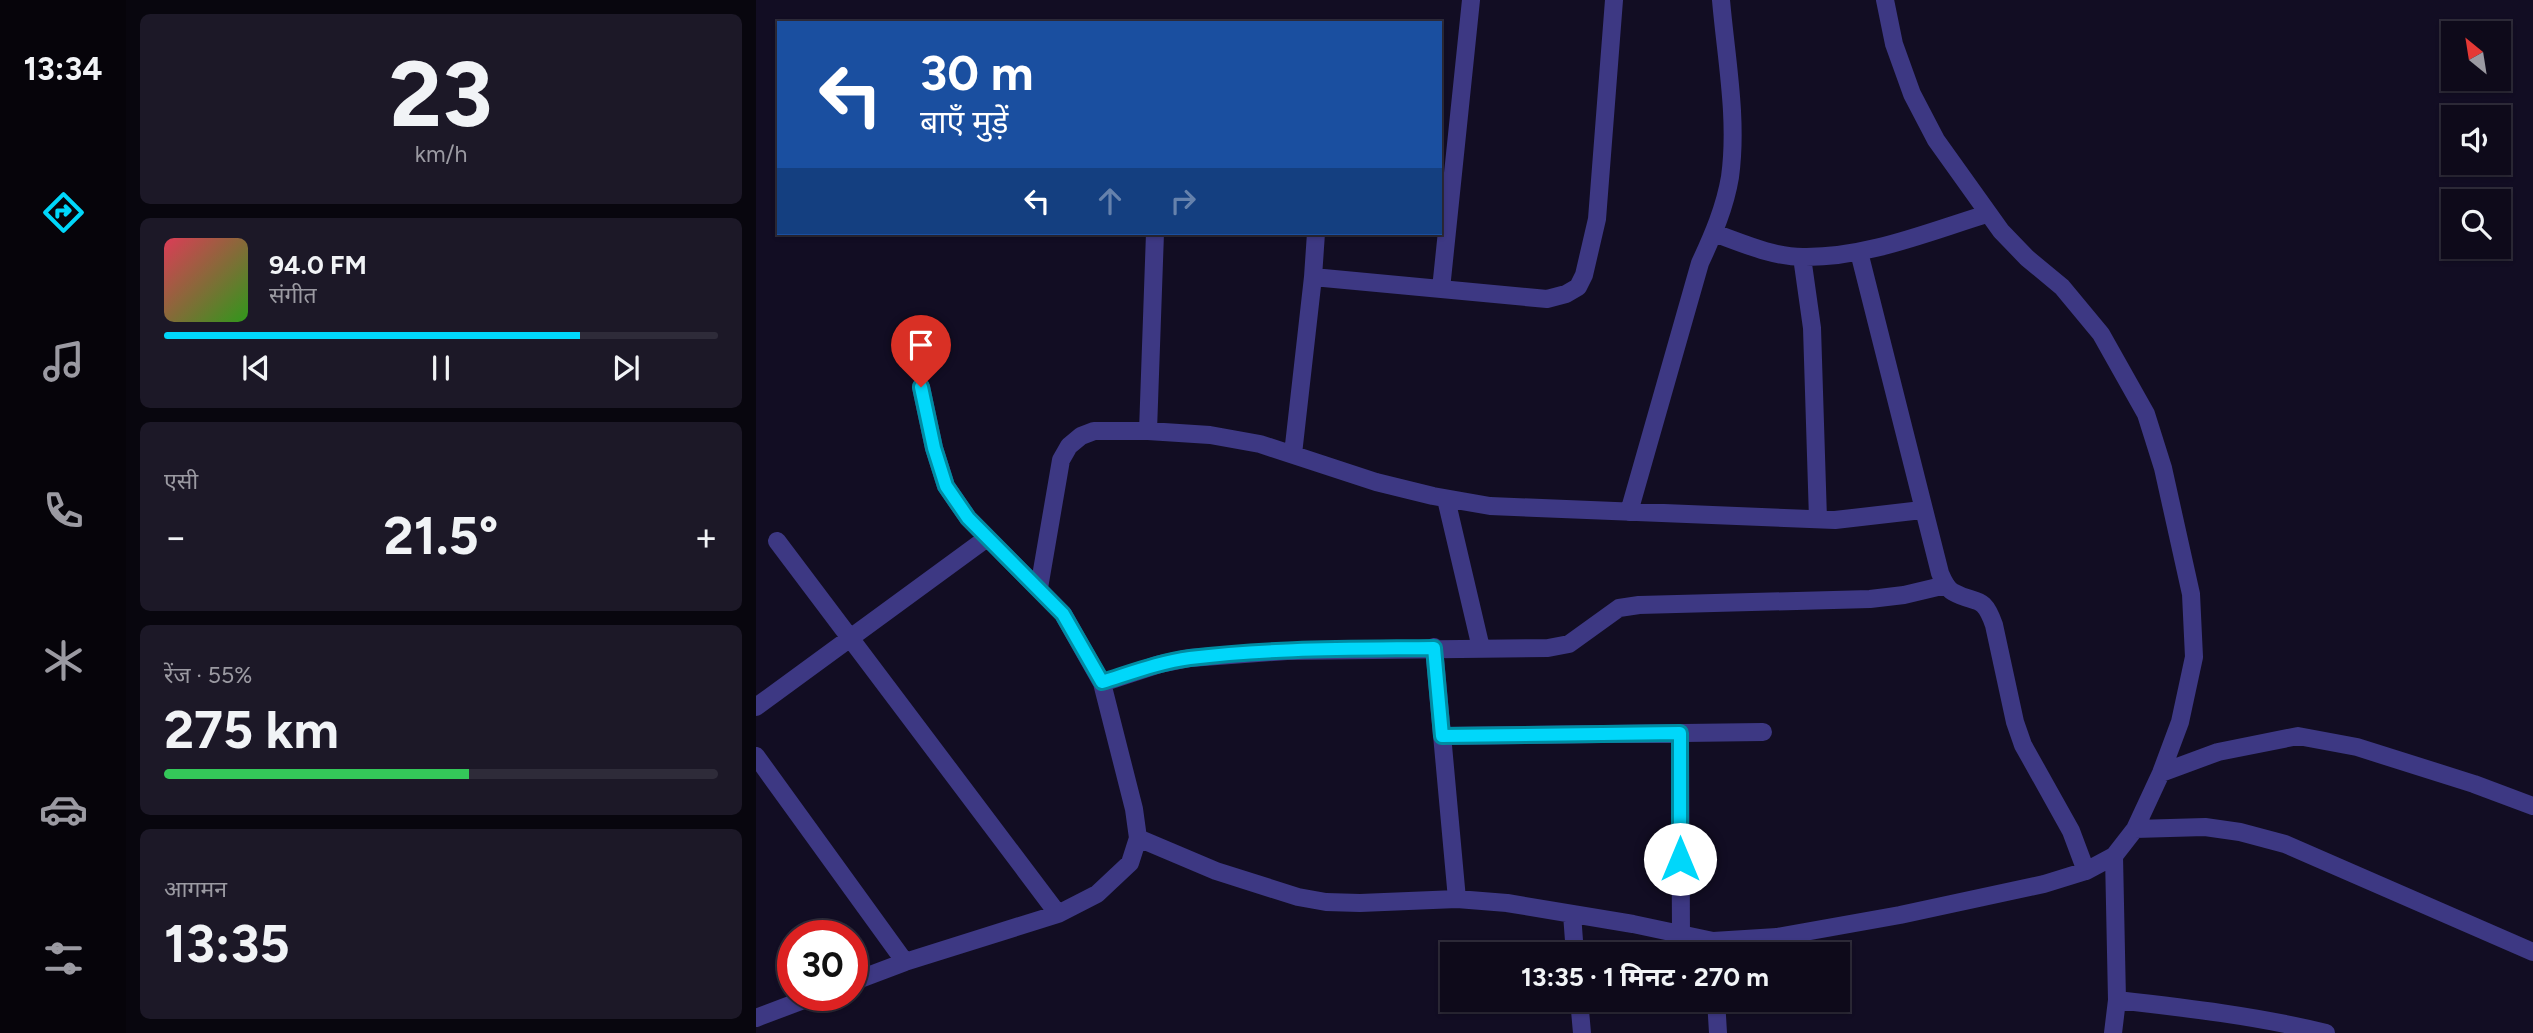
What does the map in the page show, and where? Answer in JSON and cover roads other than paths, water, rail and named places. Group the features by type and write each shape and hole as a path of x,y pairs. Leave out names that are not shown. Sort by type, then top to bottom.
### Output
{"street":[{"path":"1441,289 1471,0"},
{"path":"1313,277 1547,299 1566,294 1578,287 1584,275 1597,219 1614,0"},
{"path":"1629,512 1700,263 1714,233 1730,176 1732,120 1721,0"},
{"path":"1748,942 1900,915 2044,884 2086,871 2114,856 2135,829 2161,773 2180,722 2194,657 2191,594 2179,532 2146,414 2101,334 2062,288 2027,258 1987,214 1936,140 1912,94 1894,44 1885,0"},
{"path":"1714,233 1767,251 1802,257 1859,252 1987,214"},
{"path":"1148,431 1155,235"},
{"path":"1293,454 1316,235"},
{"path":"1859,252 1940,573 1953,592 1980,601 1989,610 2023,746 2071,831 2086,871"},
{"path":"1802,257 1812,328 1818,519"},
{"path":"868,976 1058,914 1097,894 1130,863 1138,838 1134,809 1102,682 1063,614 968,518 946,486 934,448 921,387"},
{"path":"1039,588 1061,460 1069,446 1081,436 1094,431 1210,435 1260,444 1376,482 1446,499 1490,506 1835,520 1922,510"},
{"path":"1446,499 1481,648"},
{"path":"756,707 987,538"},
{"path":"777,541 1058,914"},
{"path":"1102,682 1160,664 1190,658 1287,651 1548,648 1569,644 1619,608 1639,604 1871,599 1905,595 1946,585"},
{"path":"1434,648 1457,899"},
{"path":"1442,736 1763,732"},
{"path":"1680,733 1681,934"},
{"path":"2161,773 2218,752 2298,736 2357,747 2474,784 2533,806"},
{"path":"756,756 905,962"},
{"path":"2135,829 2205,827 2240,832 2285,844 2533,952"},
{"path":"1138,838 1216,871 1298,897 1325,902 1457,899 1507,903 1681,934 1700,942"},
{"path":"2113,1033 2116,1000 2114,856"},
{"path":"1572,914 1574,942"},
{"path":"2116,1000 2216,1012 2291,1024 2326,1033"},
{"path":"756,1018 777,1010"},
{"path":"1580,1012 1582,1033"},
{"path":"1717,1012 1718,1033"}]}
